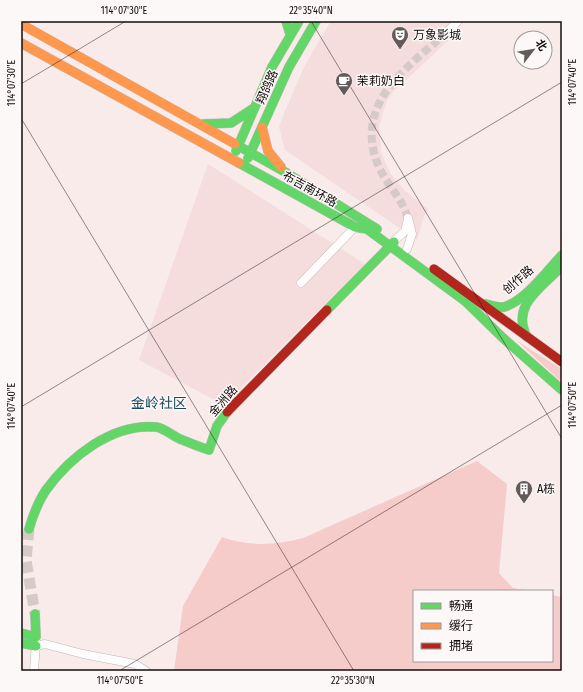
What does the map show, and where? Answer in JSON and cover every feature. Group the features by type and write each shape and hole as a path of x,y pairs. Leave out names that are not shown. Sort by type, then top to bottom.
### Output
{"street":[{"path":"286,21 290,34"},
{"name":"翔鸽路","path":"233,159 290,34 299,21"},
{"name":"翔鸽路","path":"245,166 250,152 300,45 316,21"},
{"path":"447,32 458,21"},
{"name":"布吉南环路","path":"21,24 250,152 359,217 466,301 503,338 562,390"},
{"name":"布吉南环路","path":"21,43 354,227 367,229 407,250 562,362"},
{"path":"199,124 223,125 231,123 244,117 256,106"},
{"path":"262,126 268,151 285,172"},
{"path":"392,243 405,231 408,218 412,234 407,250"},
{"path":"301,283 354,227"},
{"name":"金洲路","path":"29,529 31,515 43,495 76,456 103,440 135,429 158,427 178,438 209,450 217,426 224,415 392,243"},
{"name":"创作路","path":"482,303 495,307 503,307 514,302 562,255"},
{"name":"创作路","path":"527,337 522,327 520,313 524,306 562,266"},
{"path":"34,671 41,645 36,637 35,614"},
{"path":"21,633 36,637"},
{"path":"21,643 41,645 136,664 146,671"}],"shaded area":[{"path":"331,21 451,21 444,28 452,37 392,93 386,103 379,127 381,152 390,173 405,191 428,209 424,216 417,240 285,150 279,127 305,65"},
{"path":"208,164 365,264 224,405 139,360"},
{"path":"517,341 562,369 562,382 556,377"},
{"path":"477,461 507,484 499,573 513,588 524,590 413,590 413,662 553,662 553,595 562,597 562,671 174,671 183,606 222,537 252,544 283,542 303,538"}],"tunnel":[{"path":"408,218 402,204 378,165 372,143 373,123 378,105 388,89 416,59 447,32"},
{"path":"29,529 26,560 35,614"}],"traffic: fast":[{"path":"286,21 290,34"},
{"path":"236,151 272,67 299,21"},
{"path":"248,158 289,67 316,21"},
{"path":"203,124 231,123 254,108"},
{"path":"235,144 285,172 377,229"},
{"path":"239,163 355,227 367,229 465,301 503,338 562,390"},
{"path":"327,310 394,242"},
{"path":"485,304 504,307 520,299 562,255"},
{"path":"527,337 523,326 522,316 525,307 536,292 559,269"},
{"path":"29,529 41,499 56,478 80,455 108,436 140,427 156,427 180,439 209,450 217,426 227,412"},
{"path":"21,633 36,637 35,614"},
{"path":"21,643 36,646"}],"traffic: slow":[{"path":"21,24 235,144"},
{"path":"21,43 239,163"},
{"path":"262,127 268,151 281,167"}],"traffic: jam":[{"path":"434,269 562,362"},
{"path":"227,412 327,310"}],"place":[{"name":"万象影城","path":"400,50"},
{"name":"茉莉奶白","path":"344,96"},
{"name":"A栋","path":"524,504"}],"district":[{"name":"金岭社区","path":"159,403"}]}
